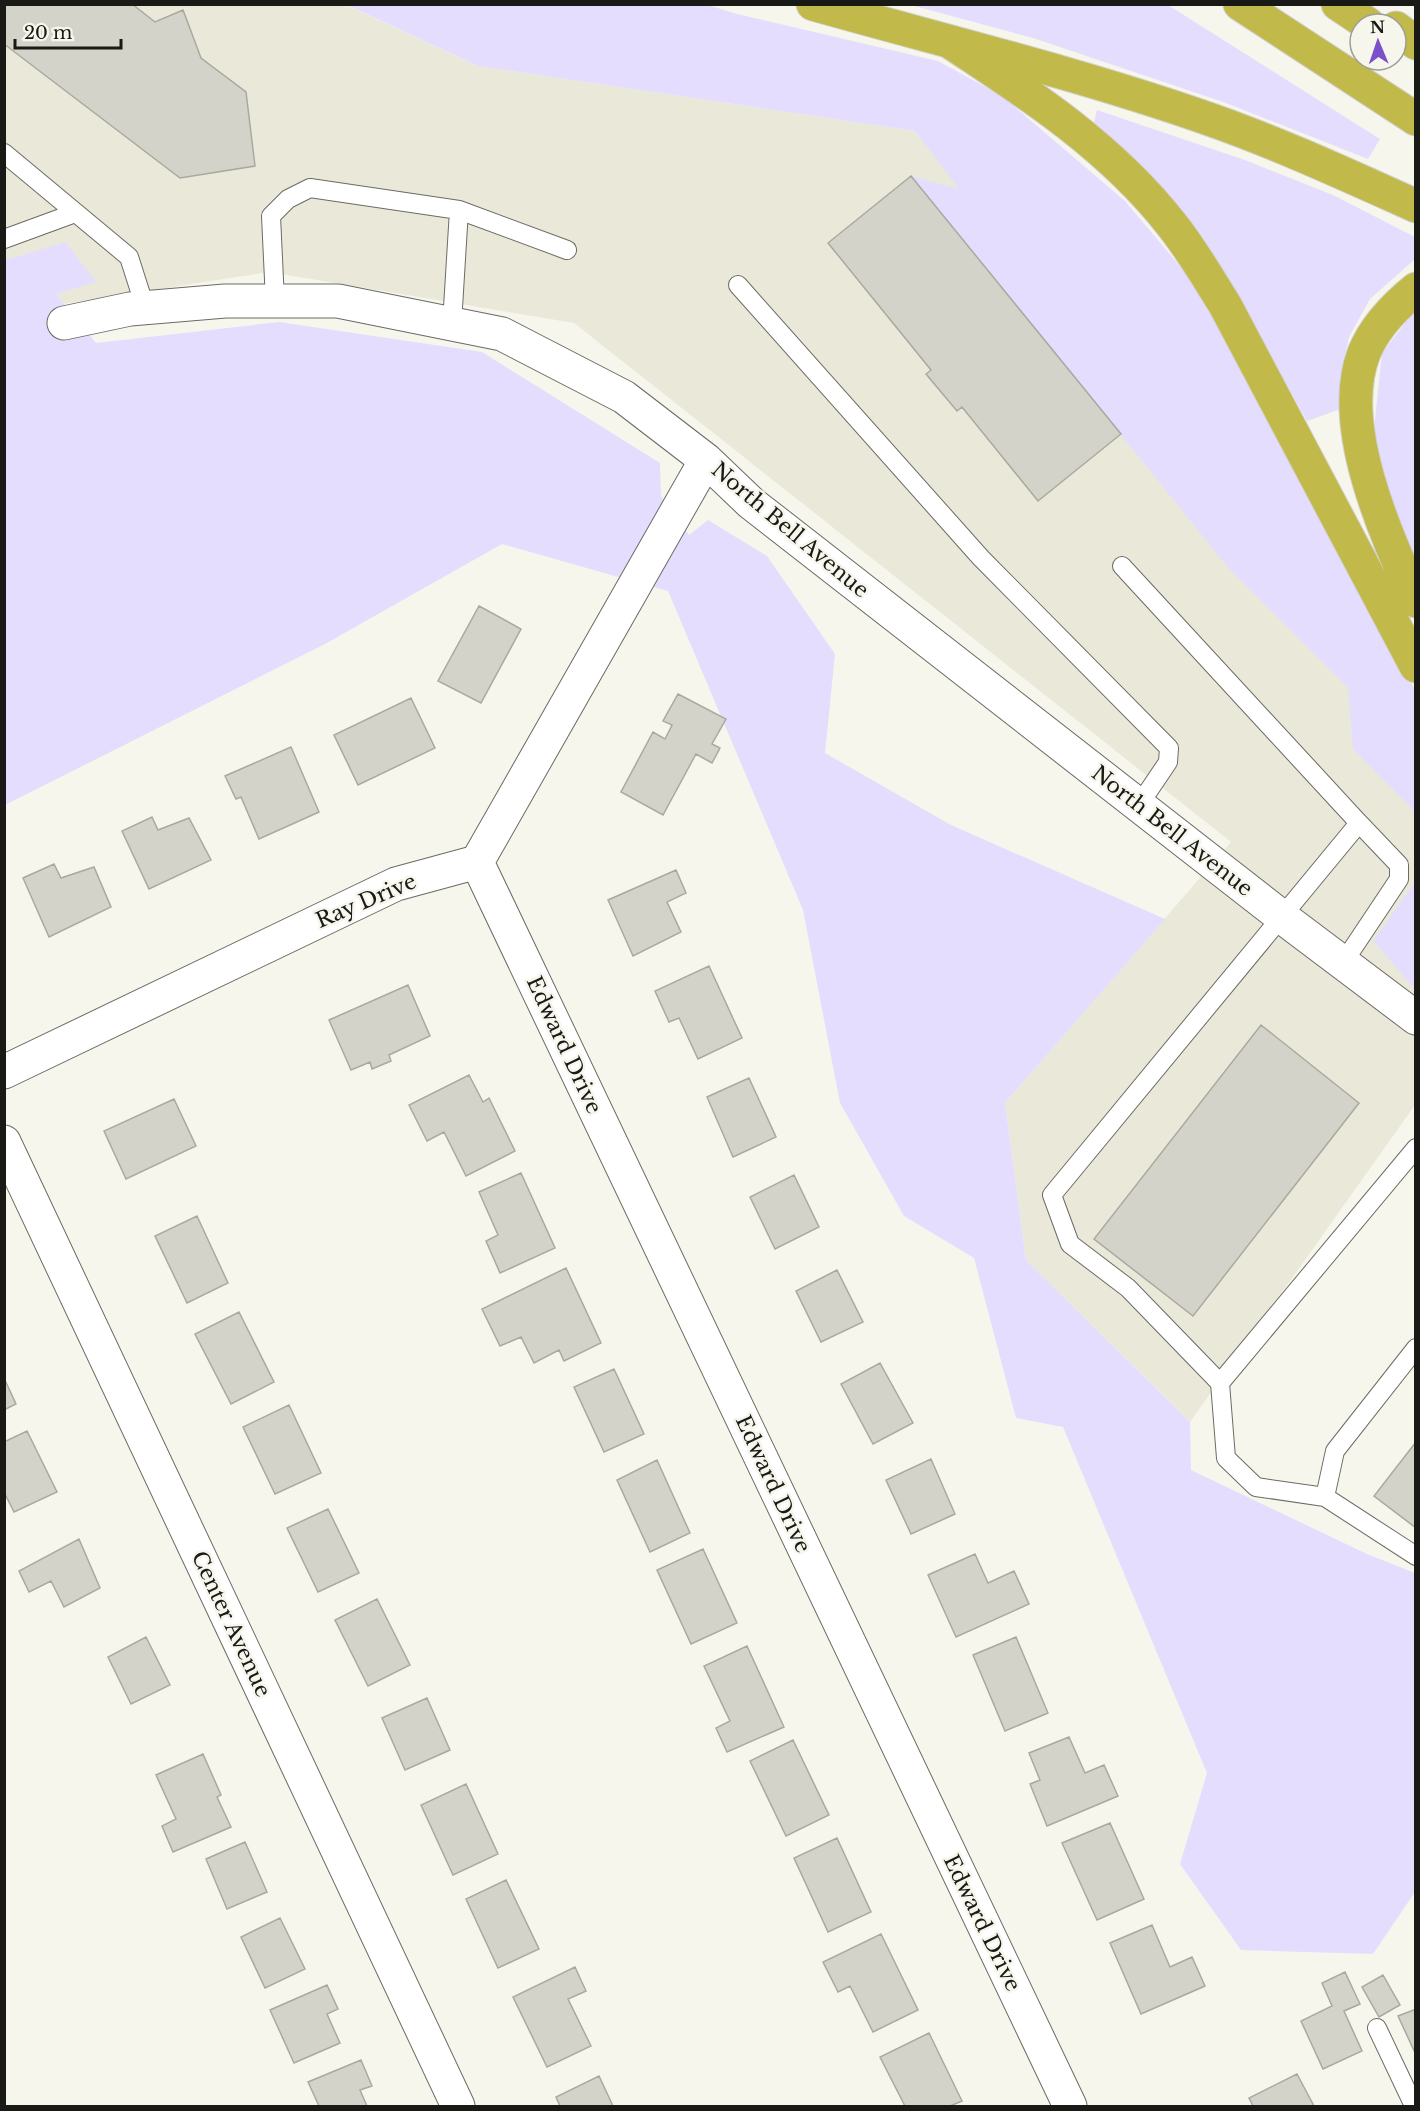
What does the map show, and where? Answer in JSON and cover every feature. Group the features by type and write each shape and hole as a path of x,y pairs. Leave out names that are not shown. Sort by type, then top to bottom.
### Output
{"highway":[{"path":"813,4 1059,72 1207,118 1280,146 1416,206"},
{"path":"1240,4 1416,119"},
{"path":"950,42 1068,123 1141,189 1171,224 1198,261 1225,305 1416,666"},
{"path":"1416,289 1392,310 1365,351 1358,374 1356,398 1364,462 1376,504 1393,551 1416,601"}],"street":[{"name":"North Bell Avenue","path":"64,323 130,309 225,300 338,301 502,334 624,397 706,460 751,503 1282,917 1416,1018"},
{"path":"477,862 706,460"},
{"name":"Ray Drive","path":"4,1072 396,884 477,862"},
{"name":"Edward Drive","path":"477,862 1070,2106"},
{"name":"Center Avenue","path":"4,1142 458,2106"}],"lane":[{"path":"4,153 129,257 145,308"},
{"path":"275,301 271,216 288,199 310,188 459,210 567,250"},
{"path":"453,324 459,210"},
{"path":"4,239 75,213"},
{"path":"738,285 981,558 1169,748 1168,762 1139,805"},
{"path":"1122,566 1399,865 1399,879 1343,963"},
{"path":"1359,823 1052,1195 1070,1244 1128,1288 1220,1383 1226,1458 1256,1487 1325,1497 1416,1556"},
{"path":"1220,1383 1416,1148"},
{"path":"1325,1497 1335,1451 1416,1348"},
{"path":"1377,2028 1414,2106"}],"shaded area":[{"path":"5,5 346,5 478,66 915,131 1415,774 1415,1105 1190,1422 1026,1260 1005,1103 1231,842 574,323 269,272 5,313"},
{"path":"347,5 708,5 737,14 938,61 1002,96 1125,201 1211,303 1415,690 1415,812 1353,749 1348,688 1231,571 911,176 959,189 915,131 478,66"},
{"path":"911,5 1168,5 1380,139 1368,159 1226,103 1033,38"},
{"path":"1097,110 1242,159 1333,195 1415,237 1415,259 1370,299 1349,337 1341,375 1341,409 1307,421 1224,273 1149,173 1094,122"},
{"path":"66,242 96,282 56,294 96,343 279,322 482,352 660,463 661,496 689,535 708,520 767,556 835,654 825,753 951,825 1165,919 1005,1103 1026,1260 1190,1422 1191,1470 1367,1554 1415,1573 1415,1892 1373,1954 1241,1950 1180,1864 1207,1773 1063,1427 1016,1418 974,1258 904,1216 840,1103 803,910 668,591 502,544 325,644 5,805 5,260"},
{"path":"1415,310 1415,577 1372,448 1382,353"},
{"path":"1415,882 1415,989 1373,941"}],"building":[{"path":"4,4 132,4 155,22 183,10 201,58 246,92 255,166 180,178 4,44"},
{"path":"911,176 1121,434 1038,501 962,407 957,411 926,374 931,370 828,243"},
{"path":"479,606 521,629 481,703 438,681"},
{"path":"678,694 726,719 712,744 720,748 712,763 696,754 663,815 621,792 653,732 665,739 672,725 663,721"},
{"path":"411,698 435,748 358,785 334,735"},
{"path":"291,747 319,812 259,839 241,797 236,799 225,776"},
{"path":"152,817 158,830 189,818 211,860 149,889 122,831"},
{"path":"54,864 61,878 94,867 111,907 49,937 23,878"},
{"path":"676,870 686,893 667,902 681,932 633,956 608,900"},
{"path":"709,966 742,1038 698,1059 679,1018 669,1022 655,991"},
{"path":"408,985 430,1036 389,1055 391,1061 372,1069 370,1062 351,1070 329,1020"},
{"path":"1261,1025 1359,1103 1193,1316 1094,1239"},
{"path":"469,1075 483,1102 489,1098 515,1151 466,1176 444,1132 427,1141 409,1105"},
{"path":"749,1078 776,1137 733,1157 707,1097"},
{"path":"174,1099 196,1146 126,1179 104,1131"},
{"path":"521,1173 555,1248 500,1273 486,1241 498,1235 479,1192"},
{"path":"794,1175 819,1227 775,1249 750,1197"},
{"path":"197,1216 228,1283 187,1303 155,1236"},
{"path":"566,1268 601,1343 564,1361 559,1350 534,1363 521,1337 500,1346 482,1309"},
{"path":"837,1270 863,1322 821,1342 796,1291"},
{"path":"239,1312 274,1382 231,1404 195,1334"},
{"path":"880,1363 913,1423 873,1444 841,1384"},
{"path":"614,1369 644,1434 604,1452 574,1387"},
{"path":"4,1378 16,1404 4,1410"},
{"path":"289,1405 321,1473 275,1494 243,1427"},
{"path":"27,1431 57,1492 14,1512 4,1492 4,1442"},
{"path":"1416,1442 1416,1528 1374,1496"},
{"path":"931,1459 955,1514 911,1534 886,1480"},
{"path":"657,1460 690,1533 650,1552 617,1480"},
{"path":"328,1509 359,1573 318,1592 287,1528"},
{"path":"79,1539 100,1588 64,1607 51,1581 29,1592 19,1571"},
{"path":"703,1549 737,1623 691,1644 657,1570"},
{"path":"975,1554 988,1583 1014,1571 1029,1604 956,1637 928,1575"},
{"path":"377,1599 410,1665 368,1686 335,1620"},
{"path":"146,1637 170,1685 131,1704 108,1657"},
{"path":"1016,1637 1048,1713 1005,1731 973,1655"},
{"path":"747,1646 784,1727 727,1752 716,1728 730,1721 704,1666"},
{"path":"427,1698 450,1750 405,1770 382,1718"},
{"path":"1069,1737 1085,1773 1104,1765 1118,1796 1047,1826 1030,1784 1040,1780 1029,1753"},
{"path":"793,1740 829,1815 786,1836 750,1761"},
{"path":"203,1754 221,1795 217,1797 231,1827 173,1852 162,1826 176,1819 156,1775"},
{"path":"466,1784 498,1854 453,1875 421,1805"},
{"path":"1110,1823 1144,1899 1097,1920 1062,1843"},
{"path":"837,1838 871,1912 828,1932 794,1858"},
{"path":"245,1842 267,1892 227,1909 206,1859"},
{"path":"506,1880 539,1949 498,1968 466,1899"},
{"path":"280,1918 305,1969 265,1988 241,1937"},
{"path":"1152,1925 1170,1967 1192,1957 1205,1986 1141,2014 1110,1943"},
{"path":"881,1934 918,2010 873,2032 850,1986 838,1992 823,1962"},
{"path":"575,1967 586,1991 568,1999 591,2046 547,2067 513,1997"},
{"path":"1345,1972 1360,2004 1344,2011 1362,2051 1323,2069 1301,2021 1332,2006 1322,1983"},
{"path":"1383,1975 1400,2005 1379,2017 1362,1987"},
{"path":"327,1985 338,2009 327,2014 340,2043 294,2063 270,2010"},
{"path":"1416,2009 1416,2055 1398,2016"},
{"path":"929,2033 962,2101 950,2106 905,2106 880,2057"},
{"path":"361,2060 372,2086 360,2090 367,2106 319,2106 308,2082"},
{"path":"1297,2074 1314,2106 1253,2106 1249,2098"},
{"path":"599,2076 613,2106 560,2106 556,2097"}]}
